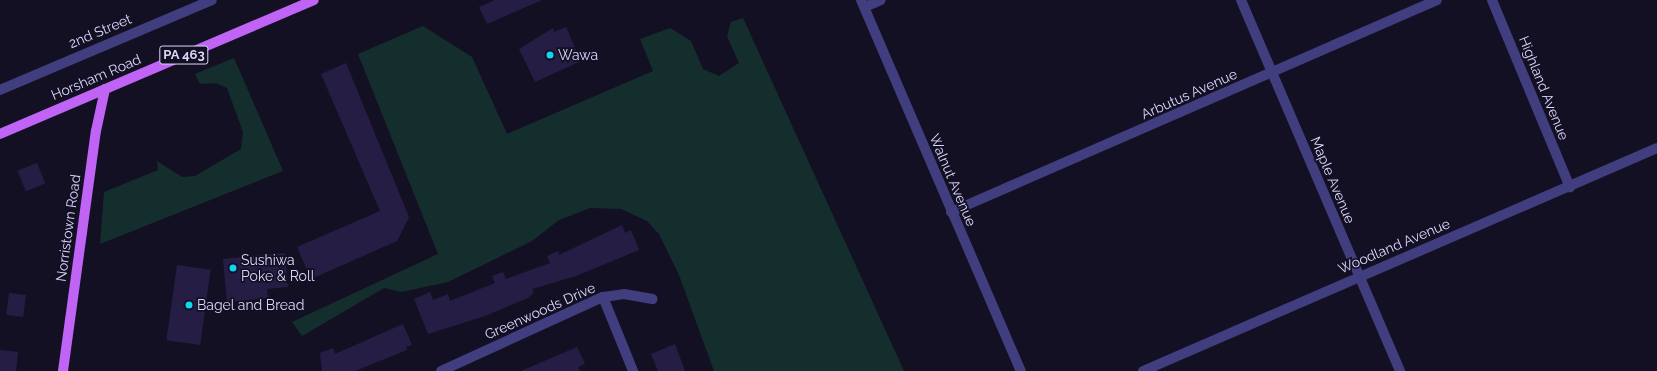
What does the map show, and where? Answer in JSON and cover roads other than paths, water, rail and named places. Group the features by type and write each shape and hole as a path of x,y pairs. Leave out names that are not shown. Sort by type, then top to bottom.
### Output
{"main road":[{"name":"Horsham Road","path":"0,134 314,0"},
{"name":"Norristown Road","path":"63,371 105,89"}],"street":[{"name":"2nd Street","path":"0,90 212,0"},
{"path":"863,4 881,0"},
{"name":"Maple Avenue","path":"1241,0 1358,277 1400,371"},
{"name":"Arbutus Avenue","path":"951,212 1437,0"},
{"name":"Highland Avenue","path":"1492,0 1570,187"},
{"name":"Walnut Avenue","path":"863,4 951,212 1021,371"},
{"name":"Woodland Avenue","path":"1143,371 1657,148"},
{"name":"Greenwoods Drive","path":"441,371 603,297 624,294 653,299"},
{"path":"603,297 633,371"}],"place":[{"name":"Wawa","path":"550,55"},
{"name":"Sushiwa Poke & Roll","path":"233,268"},
{"name":"Bagel and Bread","path":"189,305"}]}
